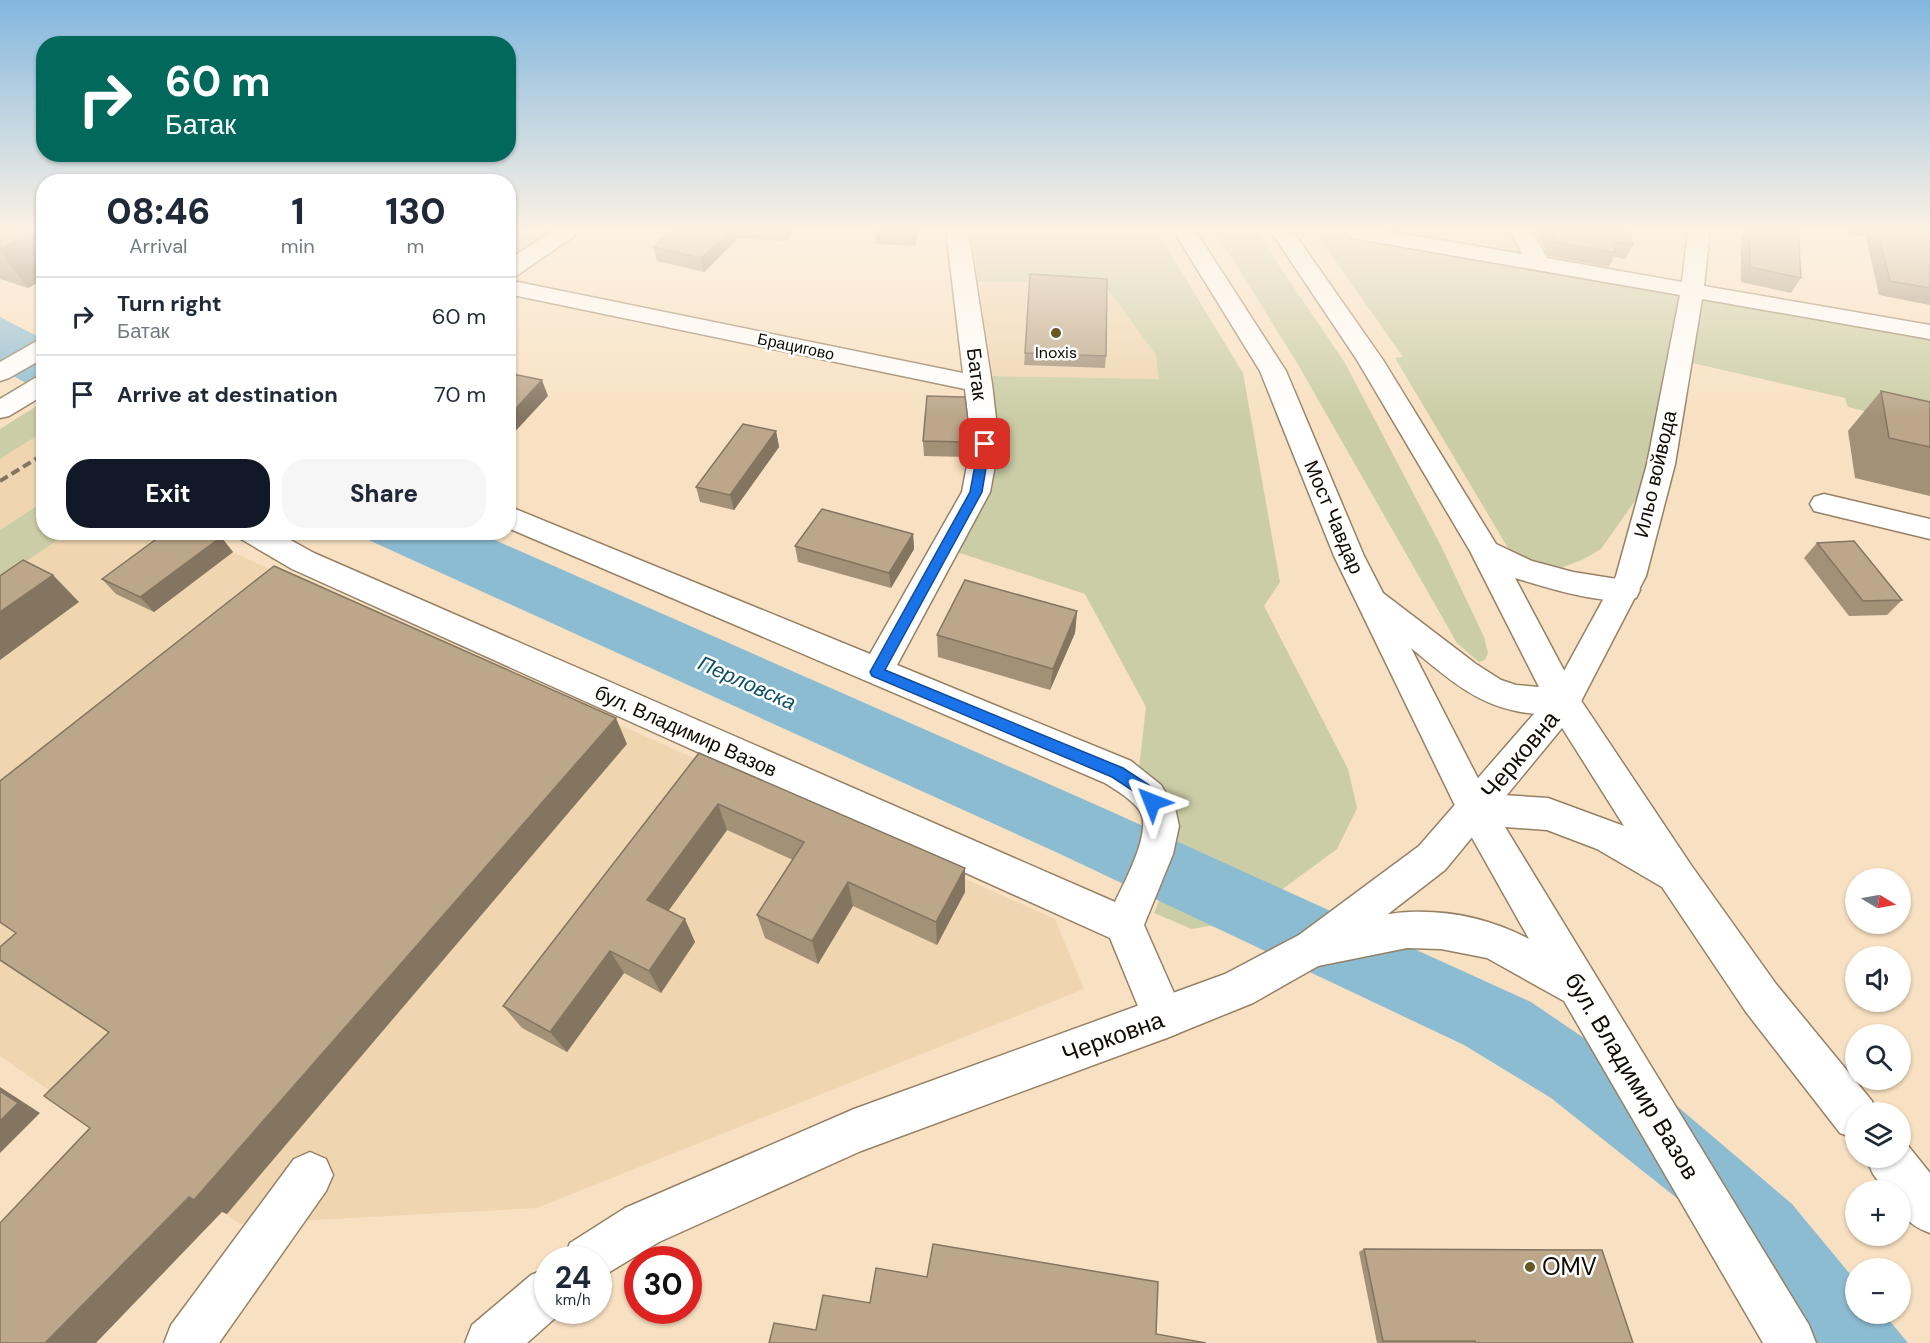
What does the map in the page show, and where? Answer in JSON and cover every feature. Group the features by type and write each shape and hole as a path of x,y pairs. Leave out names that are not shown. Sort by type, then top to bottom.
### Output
{"street":[{"name":"Брацигово","path":"531,293 978,384"},
{"name":"Батак","path":"877,672 976,492 985,444 966,293"},
{"name":"Мост Чавдар","path":"1223,293 1272,371 1323,496 1368,596 1475,809"},
{"path":"1324,293 1370,360 1485,551 1564,702 1677,877 1761,998 1845,1103"},
{"name":"Ильо войвода","path":"1564,702 1631,576 1661,464 1692,293"},
{"path":"1702,293 1930,332"},
{"path":"0,373 36,352"},
{"path":"0,410 36,389"},
{"path":"1824,504 1930,530"},
{"path":"516,519 1118,772 1143,790 1160,815 1159,844 1124,925 1164,1018"},
{"name":"бул. Владимир Вазов","path":"265,540 303,561 1124,925"},
{"path":"1485,551 1523,570 1573,584 1624,590"},
{"path":"275,584 303,561"},
{"path":"1368,596 1464,673 1490,690 1516,698 1564,702"},
{"name":"Черковна","path":"609,1246 642,1225 854,1131 1238,989 1313,948 1432,858 1564,702"},
{"path":"1475,809 1548,814 1610,837 1677,877"},
{"name":"бул. Владимир Вазов","path":"1475,809 1791,1343"},
{"path":"1313,948 1407,930 1441,931 1494,941 1578,986"},
{"path":"1896,1168 1930,1210"},
{"path":"189,1343 310,1175"},
{"path":"490,1343 534,1304"}],"shaded area":[{"path":"980,293 1110,293 1156,355 1160,379 993,376"},
{"path":"36,436 36,507 0,530 0,459"},
{"path":"58,540 205,540 1055,919 1084,989 537,1208 240,1224 0,1056 0,579"}],"green space":[{"path":"1110,293 1194,293 1243,373 1280,582 1264,606 1348,769 1357,808 1337,849 1277,893 1226,923 1192,929 1154,913 1175,862 1139,768 1146,707 1085,594 954,551 995,447 993,376 1159,379 1156,355"},
{"path":"1254,293 1297,293 1345,363 1441,546 1484,637 1488,653 1485,660 1479,662 1457,643 1300,368"},
{"path":"1358,293 1705,293 1930,332 1930,427 1848,407 1845,398 1679,360 1661,464 1601,549 1582,560 1558,569 1524,561 1508,548 1395,358 1403,357"},
{"path":"36,406 36,436 0,459 0,429"},
{"path":"36,507 36,540 58,540 0,579 0,530"}],"water":[{"path":"0,317 36,335 36,388 0,369"},
{"name":"Перловска","path":"368,540 495,540 1110,811 1531,1002 1650,1083 1792,1204 1845,1268 1845,1324 1892,1324 1908,1343 1807,1343 1722,1234 1551,1098 1464,1045 1058,853"}],"building":[{"path":"1029,293 1107,293 1106,356 1025,353"},
{"path":"516,375 542,380 516,408"},
{"path":"1881,391 1930,402 1930,447 1889,438"},
{"path":"927,396 965,397 969,429 966,442 923,441"},
{"path":"743,424 776,431 730,495 696,487"},
{"path":"822,509 913,534 889,573 795,546"},
{"path":"155,540 217,540 140,597 102,579"},
{"path":"1854,541 1902,600 1863,601 1817,543"},
{"path":"23,560 53,575 0,612 0,576"},
{"path":"274,566 616,718 194,1200 189,1197 45,1343 0,1343 0,1223 90,1128 44,1096 109,1032 0,960 0,947 16,933 0,922 0,781"},
{"path":"965,580 1077,611 1053,669 937,635"},
{"path":"699,753 965,868 936,922 848,882 812,941 757,915 804,842 718,804 647,900 685,919 649,971 610,951 550,1032 503,1006"},
{"path":"0,1091 18,1103 0,1121"},
{"path":"933,1244 1158,1282 1156,1334 1206,1343 769,1343 774,1323 816,1330 823,1295 870,1303 876,1268 927,1277"},
{"path":"1364,1249 1602,1250 1633,1343 1383,1341"}],"railway":[{"path":"0,481 36,459"}],"place":[{"name":"Inoxis","path":"1056,333"},
{"name":"OMV","path":"1530,1267"}],"route":[{"path":"985,444 976,492 877,672 1118,772 1143,790 1152,802"}]}
